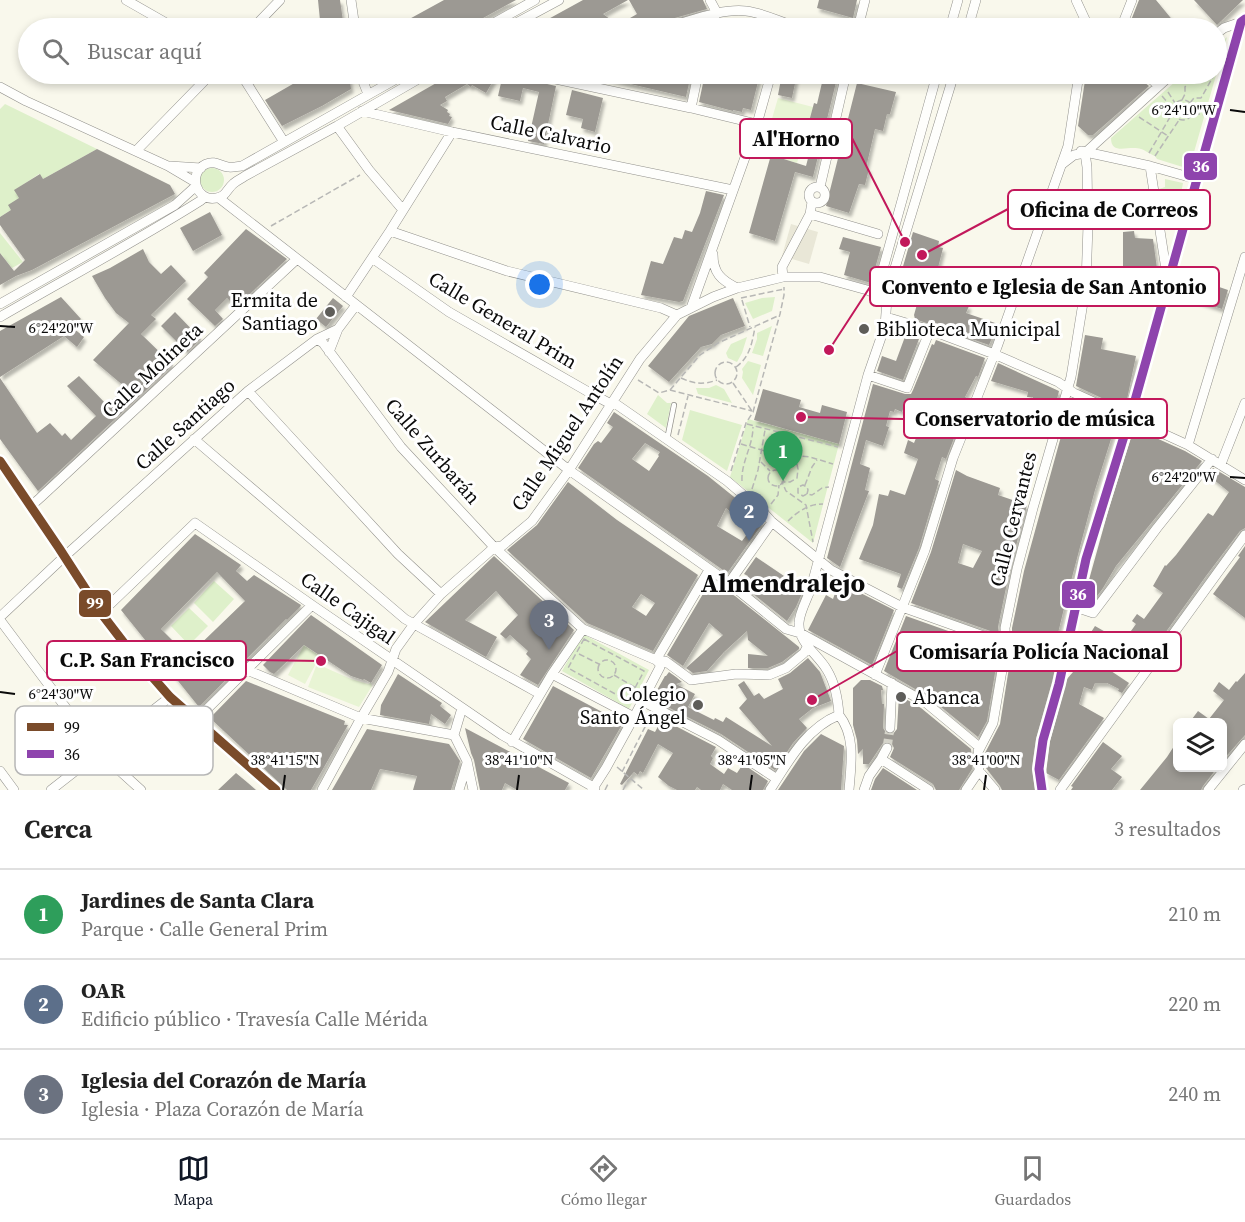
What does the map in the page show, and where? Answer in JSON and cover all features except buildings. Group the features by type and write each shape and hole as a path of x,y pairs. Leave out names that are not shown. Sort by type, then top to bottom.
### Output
{"street":[{"path":"126,0 158,18"},
{"path":"263,18 280,0"},
{"path":"351,0 354,18"},
{"path":"503,18 535,0"},
{"path":"525,18 558,0"},
{"path":"710,0 717,14"},
{"path":"860,18 865,0"},
{"path":"953,18 958,0"},
{"path":"971,18 976,0"},
{"path":"1125,18 1132,0"},
{"path":"1079,1 1085,18"},
{"path":"702,18 746,11 769,18"},
{"path":"714,18 717,14"},
{"path":"1227,27 1243,20"},
{"path":"1227,74 1243,20"},
{"path":"136,151 201,84"},
{"path":"247,84 284,142"},
{"path":"364,84 368,94"},
{"path":"386,84 242,166 225,167 216,163 205,164 195,177 201,194 209,198 219,198 569,470 729,583 786,629 800,633 925,702 978,746 979,771 966,790"},
{"path":"219,198 231,185 409,84"},
{"path":"589,84 757,124"},
{"path":"691,108 696,84"},
{"path":"690,308 757,124 768,84"},
{"path":"783,277 782,267 810,214 812,202 818,203 824,199 824,192 820,187 844,84"},
{"path":"876,294 885,236 934,84"},
{"path":"849,790 851,748 849,735 839,715 838,701 828,671 807,647 800,633 798,622 811,588 868,375 885,326 891,281 951,84"},
{"path":"875,675 925,550 953,458 994,354 1068,146 1077,84"},
{"path":"1154,84 1160,90"},
{"path":"1061,165 1074,155 1085,153 1131,110 1160,90 1164,84"},
{"path":"1042,790 1039,769 1043,740 1059,684 1092,539 1130,418 1224,84"},
{"path":"0,87 168,166 196,184"},
{"name":"Calle Calvario","path":"362,111 733,190"},
{"path":"337,126 369,170 403,210"},
{"path":"346,297 453,132"},
{"path":"1068,146 1085,153 1150,166 1196,179"},
{"name":"Calle Cervantes","path":"979,750 993,723 1006,644 1005,628 1017,569 1032,508 1071,377 1086,284 1088,225 1085,153"},
{"path":"168,166 201,168"},
{"path":"1150,166 1168,281"},
{"path":"225,167 229,172 231,185"},
{"path":"0,304 175,206 196,184"},
{"path":"0,317 150,232 205,197"},
{"path":"810,214 903,241"},
{"path":"390,231 507,271 661,308 677,315"},
{"path":"713,248 713,260 719,276 737,288"},
{"path":"1188,445 1245,257"},
{"name":"Calle General Prim","path":"372,258 449,312 592,394 609,403 613,402 727,481 772,522 831,570 902,607 1006,644 1011,642 1064,655"},
{"name":"Calle Molineta","path":"31,506 297,259"},
{"name":"Calle Miguel Antolín","path":"322,790 388,672 396,649 414,624 441,594 494,548 502,546 532,521 569,470 640,359 677,315 737,288 783,277 820,277 867,290 887,299"},
{"name":"Calle Santiago","path":"329,352 338,329 356,305"},
{"path":"886,317 930,330 994,354 1058,382 1188,445 1245,480"},
{"name":"Calle Santiago","path":"0,618 64,556 248,391 317,339 338,329"},
{"path":"868,375 907,388 930,330"},
{"name":"Calle Zurbarán","path":"317,339 401,447 494,548 583,629 656,660 665,661 691,680 736,674 769,675 786,668 804,653 807,647"},
{"path":"248,391 398,554 441,594"},
{"path":"1075,607 1093,613 1157,528 1216,462 1245,403"},
{"path":"194,439 405,618 540,694"},
{"path":"0,461 101,613 134,657 180,706"},
{"path":"729,583 772,522"},
{"name":"Calle Cajigal","path":"101,613 195,523 512,742 577,784 594,789"},
{"path":"1060,790 1245,536"},
{"path":"594,789 638,718 644,699 659,671 660,664 656,660 709,570"},
{"path":"210,706 312,605"},
{"path":"0,618 65,706"},
{"path":"512,742 552,674 583,629"},
{"path":"247,670 361,718 454,735"},
{"path":"552,674 638,718"},
{"path":"890,728 892,683"},
{"path":"158,706 170,697"},
{"path":"644,699 718,740 777,779"},
{"path":"462,708 454,735 467,761 473,790"},
{"path":"770,790 786,763 818,726 839,715"},
{"path":"213,735 276,790"},
{"path":"1208,790 1245,744"},
{"path":"864,790 869,776 887,748"},
{"path":"881,759 929,790"},
{"path":"459,790 467,761"},
{"path":"0,771 14,790"},
{"path":"979,771 995,790"},
{"path":"51,790 70,775"},
{"path":"124,775 141,790"}],"lane":[{"path":"667,440 674,405"}],"path":[{"path":"1182,100 1187,84"},
{"path":"1190,103 1194,98 1201,98 1209,84"},
{"path":"1149,153 1162,133 1173,110 1176,103 1182,100 1188,101 1192,105 1193,112 1189,118 1180,119 1175,115 1173,110 1160,90 1166,89 1176,103"},
{"path":"1131,110 1168,136"},
{"path":"1193,112 1205,115"},
{"path":"1155,156 1180,119"},
{"path":"262,231 369,170"},
{"path":"727,481 746,423 753,412 780,314 784,295 783,277"},
{"path":"751,328 741,298 784,289"},
{"path":"670,390 700,355 718,343 780,314"},
{"path":"735,368 748,354 756,325"},
{"path":"680,378 700,384 718,380 725,384 733,382 737,375 735,368 729,363 720,364 716,372 718,380"},
{"path":"630,375 659,393 670,390 753,412"},
{"path":"733,382 753,412"},
{"path":"676,446 688,395"},
{"path":"746,423 848,450"},
{"path":"744,487 742,470 753,434 753,426"},
{"path":"751,493 765,429"},
{"path":"740,444 833,464"},
{"path":"767,506 778,495 779,485 782,482 790,482 796,478 798,469 795,455"},
{"path":"807,494 808,489 805,485 812,466 818,459"},
{"path":"759,461 771,472"},
{"path":"779,485 774,486 769,483 768,476 776,470 783,476 782,482 786,491 803,501 807,507 813,543"},
{"path":"805,485 800,485 797,491 801,495 812,495 827,486 838,489"},
{"path":"788,522 807,507 823,504"},
{"path":"584,639 644,671 628,701 568,668 576,652 584,639"},
{"path":"576,652 599,665"},
{"path":"604,661 613,662 616,667 614,675 604,678 598,671 599,665 604,661"},
{"path":"614,675 635,686 644,699"},
{"path":"622,772 647,723 638,718"},
{"path":"614,773 617,767 644,790"},
{"path":"623,790 629,778"},
{"path":"605,790 610,781"}],"green space":[{"path":"1173,84 1214,84 1190,166 1186,168 1157,159 1141,149 1114,147 1111,138"},
{"path":"778,98 813,107 797,163 762,153"},
{"path":"5,104 97,149 43,179 39,174 15,190 19,198 11,210 0,217 0,109"},
{"path":"212,168 217,169 223,175 223,185 217,191 212,192 207,191 201,185 200,180 201,175 207,169"},
{"path":"1165,179 1183,183 1179,204 1176,204 1176,201 1161,202 1159,189 1165,187"},
{"path":"0,233 23,262 12,268 0,253"},
{"path":"775,297 772,311 753,319 745,303"},
{"path":"772,326 763,356 752,353 757,333"},
{"path":"747,337 737,362 728,358 726,353 731,344"},
{"path":"748,361 761,365 753,395 742,378 742,369"},
{"path":"716,385 724,389 732,403 698,394 696,388 709,388"},
{"path":"658,395 667,403 671,403 666,428 647,414"},
{"path":"690,410 742,425 727,471 682,440"},
{"path":"748,419 839,444 813,543 730,477"},
{"path":"214,581 234,599 213,622 194,603"},
{"path":"189,608 208,626 189,645 171,626"},
{"path":"583,634 649,670 629,709 562,671"},
{"path":"304,645 320,656 305,684 288,675"},
{"path":"317,664 351,679 371,683 372,686 359,707 308,687"}],"shaded area":[{"path":"791,224 818,232 809,264 782,256"}],"tunnel":[{"path":"887,748 890,728"}],"transit line":[{"name":"36","path":"1227,72 1241,22 1245,19"},
{"name":"36","path":"1042,790 1039,769 1043,740 1059,684 1086,559 1134,404 1224,84"},
{"name":"99","path":"0,461 101,613 134,656 180,706"},
{"name":"99","path":"213,735 276,790"}],"place":[{"name":"Al'Horno","path":"905,242"},
{"name":"Oficina de Correos","path":"922,255"},
{"name":"Ermita de Santiago","path":"330,312"},
{"name":"Biblioteca Municipal","path":"864,329"},
{"name":"Convento e Iglesia de San Antonio","path":"829,350"},
{"name":"Conservatorio de música","path":"801,417"},
{"name":"Jardines de Santa Clara","path":"783,481"},
{"name":"OAR","path":"749,541"},
{"name":"Iglesia del Corazón de María","path":"549,650"},
{"name":"C.P. San Francisco","path":"321,661"},
{"name":"Abanca","path":"901,697"},
{"name":"Comisaría Policía Nacional","path":"812,700"},
{"name":"Colegio Santo Ángel","path":"698,705"}],"district":[{"name":"Almendralejo","path":"783,583"}]}
